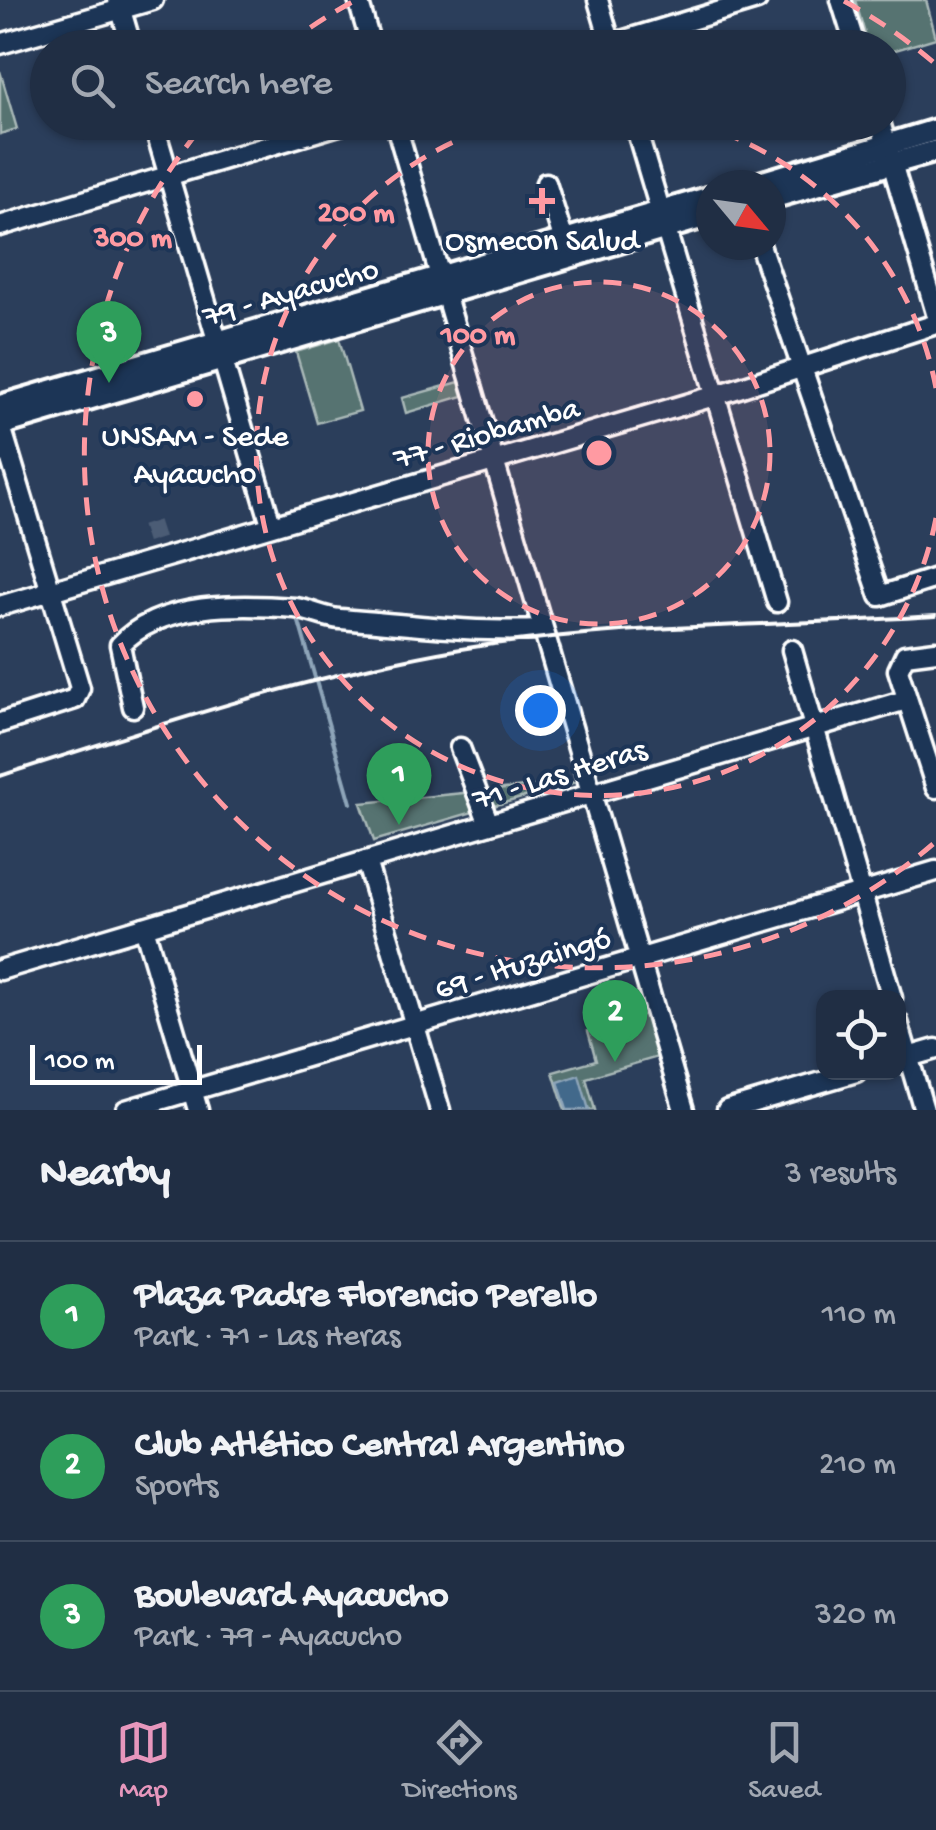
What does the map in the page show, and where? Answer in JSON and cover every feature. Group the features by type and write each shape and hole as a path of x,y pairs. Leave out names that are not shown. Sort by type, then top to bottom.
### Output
{"main road":[{"path":"786,192 890,154 936,130"},
{"path":"786,178 890,154 936,151"},
{"name":"79 - Ayacucho","path":"0,406 221,350 444,287 663,221 696,205"},
{"name":"79 - Ayacucho","path":"444,287 564,241 696,217"},
{"name":"79 - Ayacucho","path":"0,424 221,350"}],"street":[{"path":"43,30 120,5 153,0"},
{"path":"358,0 367,30"},
{"path":"598,0 604,30"},
{"path":"659,30 757,0"},
{"path":"842,0 851,30"},
{"path":"120,5 127,30"},
{"path":"0,44 30,34"},
{"path":"158,140 271,524"},
{"path":"0,226 288,140"},
{"path":"399,140 540,630 684,1110"},
{"path":"639,140 777,602"},
{"path":"886,140 936,313"},
{"path":"546,183 564,241"},
{"path":"765,260 880,596 936,578"},
{"name":"77 - Riobamba","path":"0,606 159,553 714,396 936,324"},
{"path":"0,424 80,688 75,699 0,723"},
{"path":"133,707 120,645 133,630 216,606 300,608 335,619 476,630 540,630"},
{"path":"792,650 890,990"},
{"path":"936,651 910,653 901,659 898,670 936,788"},
{"name":"71 - Las Heras","path":"0,970 906,700"},
{"path":"460,748 489,824"},
{"path":"366,861 440,1110"},
{"name":"69 - Ituzaingó","path":"126,1110 936,871"},
{"path":"144,927 198,1110"},
{"path":"906,1057 936,1049"},
{"path":"906,1063 924,1110"},
{"path":"727,1110 829,1080"}],"green space":[{"path":"855,0 926,0 936,38 906,47 906,30 864,30"},
{"path":"0,71 17,129 0,134"},
{"path":"339,339 360,411 317,423 296,352"},
{"path":"459,382 463,396 406,413 402,398"},
{"path":"576,782 374,841 361,803"},
{"path":"645,1014 658,1057 586,1078 595,1110 565,1110 553,1072 596,1060 588,1031"}],"water":[{"path":"579,1075 589,1110 567,1110 558,1082"}],"waterway":[{"path":"299,622 351,803"}],"tunnel":[{"path":"150,523 158,548"}],"railway":[{"path":"0,776 272,692 438,653 624,631 936,616"}],"place":[{"name":"Osmecon Salud","path":"542,201"},
{"name":"Boulevard Ayacucho","path":"109,383"},
{"name":"UNSAM - Sede Ayacucho","path":"195,399"},
{"name":"Plaza Padre Florencio Perello","path":"399,825"},
{"name":"Club Atlético Central Argentino","path":"615,1062"}]}
